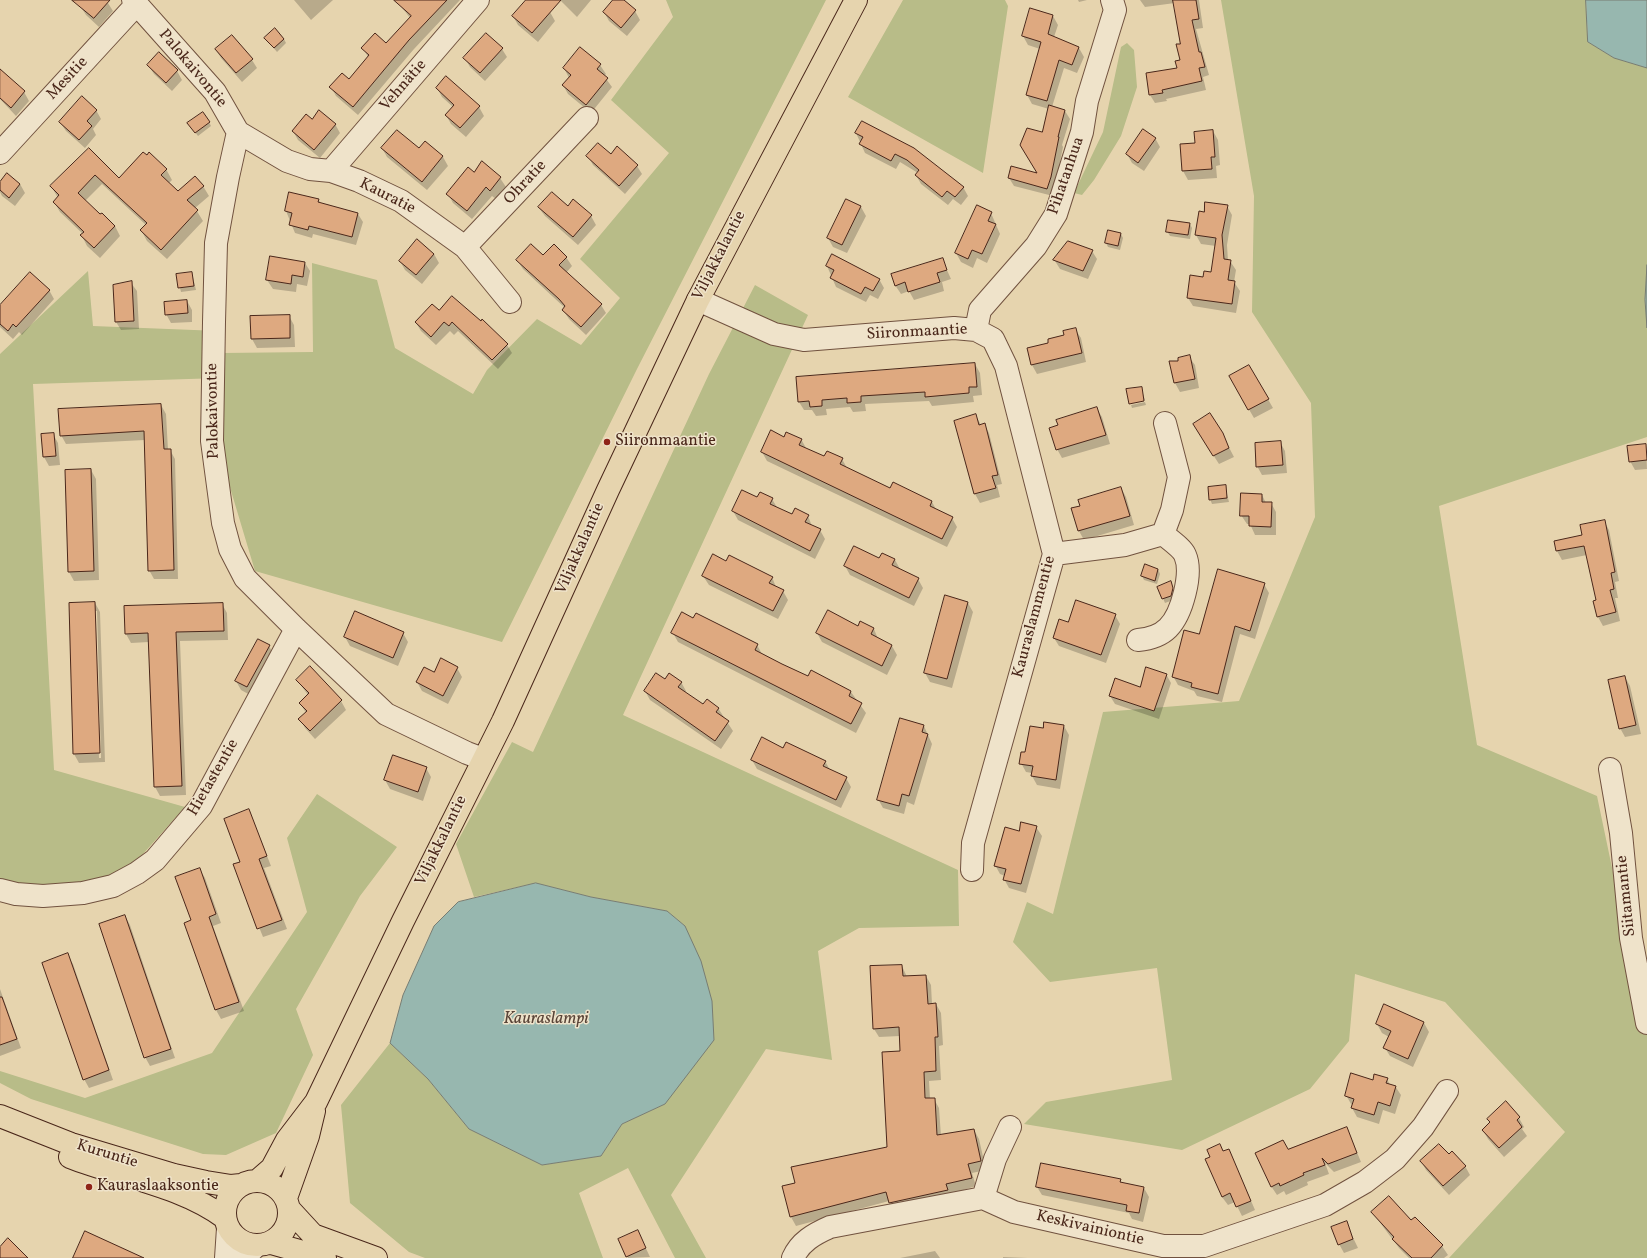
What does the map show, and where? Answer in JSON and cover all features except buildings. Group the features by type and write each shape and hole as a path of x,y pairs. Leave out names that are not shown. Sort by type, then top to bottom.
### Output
{"main road":[{"name":"Viljakkalantie","path":"249,1183 272,1168 287,1140 316,1102 483,758 504,721 608,490 698,300 856,0"},
{"name":"Viljakkalantie","path":"288,1204 308,1136 316,1102"},
{"name":"Kuruntie","path":"0,1116 71,1144 174,1175 231,1186 249,1183"},
{"name":"Kuruntie","path":"0,1129 98,1168 199,1201 227,1223"},
{"path":"325,1258 257,1249 245,1244 235,1237 227,1223 225,1208 228,1199 234,1191 249,1183 274,1186 314,1235 376,1258"},
{"path":"257,1249 282,1235 288,1224 288,1204"}],"street":[{"name":"Vehnätie","path":"331,171 478,0"},
{"name":"Pihatanhua","path":"976,330 980,310 1036,246 1056,214 1082,132 1087,101 1115,10 1112,0"},
{"name":"Palokaivontie","path":"135,2 215,92 238,132 216,243 212,441 223,523 230,549 245,578 296,629 386,714 467,753 483,758"},
{"name":"Mesitie","path":"0,153 135,2"},
{"name":"Ohratie","path":"465,247 587,118"},
{"name":"Kauratie","path":"238,132 287,162 310,169 331,171 359,181 401,201 465,247 510,302"},
{"name":"Siironmaantie","path":"698,300 774,334 804,340 954,328 976,330"},
{"name":"Kauraslammentie","path":"972,870 973,842 1054,554 1006,366 993,339 976,330"},
{"path":"1163,534 1172,510 1179,477 1165,423"},
{"path":"1054,554 1126,545 1163,534"},
{"path":"1138,640 1153,638 1169,627 1182,603 1189,570 1185,554 1163,534"},
{"name":"Hietastentie","path":"0,890 16,894 43,896 83,893 113,886 137,873 155,860 201,806 296,629"},
{"name":"Siitamantie","path":"1610,770 1621,833 1631,938 1647,1023"},
{"name":"Keskivainiontie","path":"983,1198 1014,1212 1163,1246 1204,1246 1325,1205 1364,1182 1395,1159 1414,1138 1423,1127 1446,1091"},
{"path":"793,1258 805,1240 815,1233 830,1227 983,1198 995,1159 1010,1127"},
{"path":"226,1258 227,1223"}],"green space":[{"path":"666,0 826,0 637,369 502,642 255,571 220,454 220,378 33,384 54,770 185,807 143,854 111,880 55,887 0,882 0,354 88,271 93,326 219,331 221,353 313,352 312,263 377,280 395,348 473,394 487,370 537,319 581,345 620,298 580,259 669,153 611,100 673,17"},
{"path":"903,0 1005,0 1008,6 983,173 848,97"},
{"path":"1221,0 1586,0 1588,42 1614,58 1647,68 1647,265 1645,300 1647,328 1647,437 1439,506 1477,745 1597,796 1647,1035 1647,1258 1449,1258 1565,1132 1445,1002 1355,974 1349,1041 1310,1089 1182,1150 1024,1124 1046,1102 1172,1080 1157,968 1050,982 1013,942 1027,902 1053,914 1103,712 1239,701 1315,517 1311,403 1252,312 1254,196"},
{"path":"1127,43 1134,50 1137,87 1121,136 1094,180 1082,195 1074,193 1103,132 1121,47"},
{"path":"755,285 808,315 623,715 958,870 959,926 859,928 818,951 832,1060 766,1049 671,1195 706,1258 675,1258 628,1168 579,1193 603,1258 425,1258 409,1252 350,1203 341,1105 390,1043 428,1079 469,1129 542,1165 601,1156 622,1124 665,1104 685,926 667,911 591,897 536,883 474,897 456,844 512,742 533,752 709,374"},
{"path":"317,794 397,847 360,896 296,1009 313,1055 276,1133 226,1155 203,1154 31,1099 0,1083 0,1071 85,1098 212,1053 307,912 287,838"}],"water":[{"path":"1586,0 1647,0 1647,68 1614,58 1588,42"},
{"path":"1647,265 1647,328 1645,300"},
{"name":"Kauraslampi","path":"536,883 591,897 667,911 685,926 701,961 712,1001 714,1040 665,1104 622,1124 601,1156 542,1165 469,1129 428,1079 390,1043 403,995 434,926 458,902"}],"place":[{"name":"Siironmaantie","path":"607,442"},
{"name":"Kauraslaaksontie","path":"89,1187"}]}
